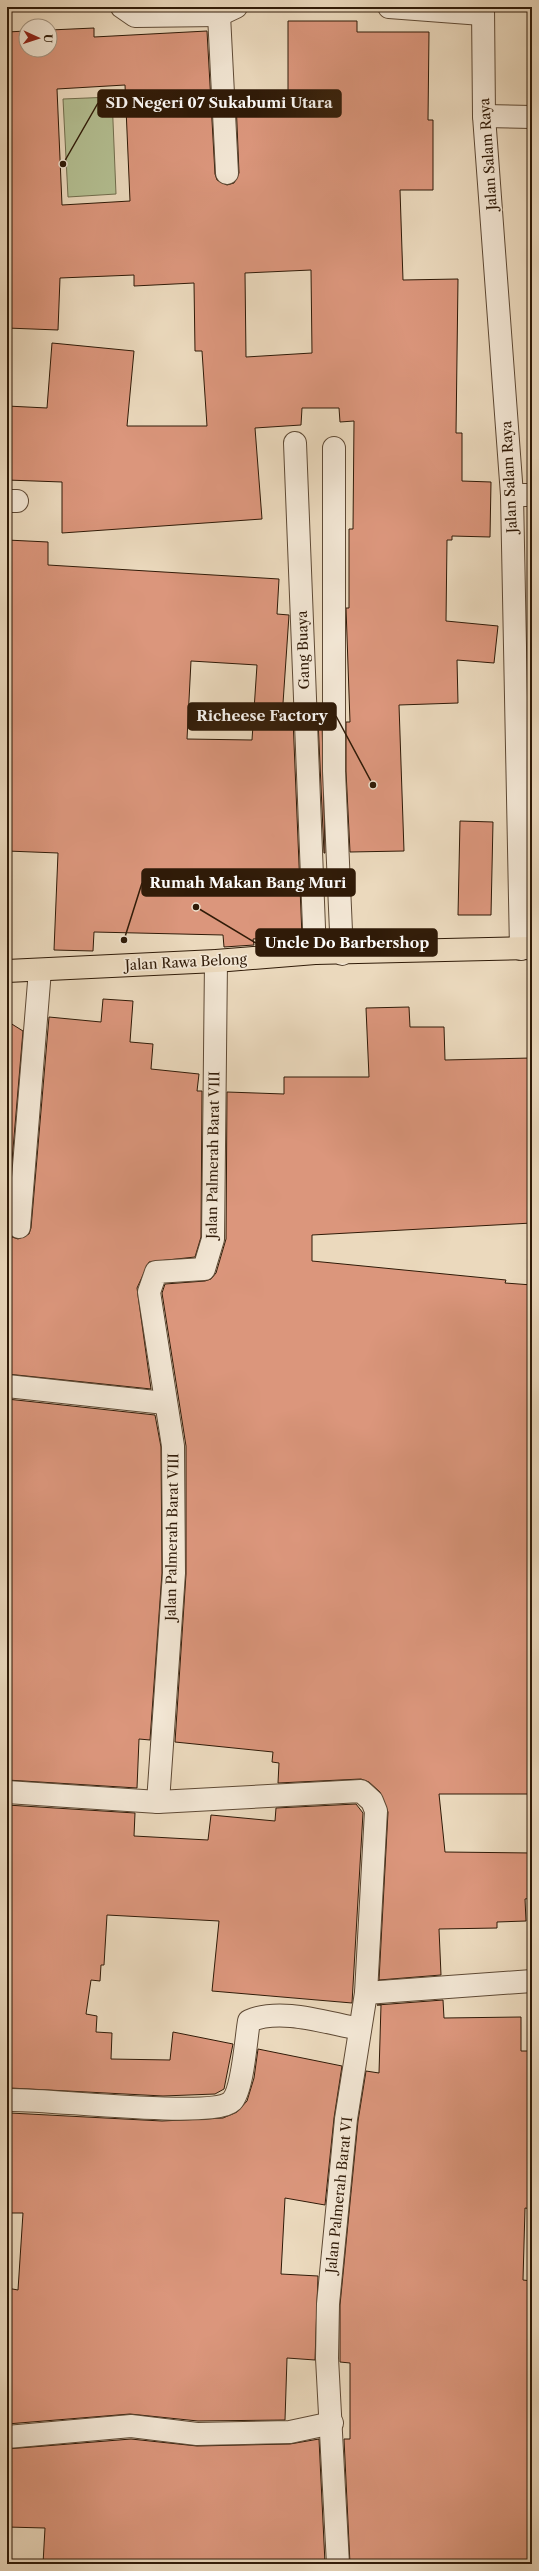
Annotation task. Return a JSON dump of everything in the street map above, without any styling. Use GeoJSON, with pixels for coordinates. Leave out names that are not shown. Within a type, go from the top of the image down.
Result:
{"type":"FeatureCollection","features":[{"type":"Feature","properties":{"kind":"main road","name":"Jalan Rawa Belong"},"geometry":{"type":"LineString","coordinates":[[7,971],[216,961],[315,954],[526,948]]}},
{"type":"Feature","properties":{"kind":"street"},"geometry":{"type":"LineString","coordinates":[[122,7],[134,16],[228,11],[227,173]]}},
{"type":"Feature","properties":{"kind":"street"},"geometry":{"type":"LineString","coordinates":[[389,7],[482,11]]}},
{"type":"Feature","properties":{"kind":"street","name":"Jalan Salam Raya"},"geometry":{"type":"LineString","coordinates":[[482,11],[484,116],[522,495],[526,948]]}},
{"type":"Feature","properties":{"kind":"street"},"geometry":{"type":"LineString","coordinates":[[484,116],[532,117]]}},
{"type":"Feature","properties":{"kind":"street","name":"Gang Buaya"},"geometry":{"type":"LineString","coordinates":[[295,443],[315,954]]}},
{"type":"Feature","properties":{"kind":"street"},"geometry":{"type":"LineString","coordinates":[[334,448],[334,771],[342,954]]}},
{"type":"Feature","properties":{"kind":"street","name":"Jalan Palmerah Barat VIII"},"geometry":{"type":"LineString","coordinates":[[158,1802],[174,1573],[173,1446],[165,1403],[149,1292],[156,1272],[204,1269],[213,1239],[216,961]]}},
{"type":"Feature","properties":{"kind":"street"},"geometry":{"type":"LineString","coordinates":[[19,1227],[40,970]]}},
{"type":"Feature","properties":{"kind":"street"},"geometry":{"type":"LineString","coordinates":[[7,1386],[165,1403]]}},
{"type":"Feature","properties":{"kind":"street","name":"Jalan Palmerah Barat VI"},"geometry":{"type":"LineString","coordinates":[[7,1792],[158,1802],[361,1792],[372,1801],[376,1811],[366,1994],[346,2119],[328,2304],[327,2358],[332,2423],[338,2564]]}},
{"type":"Feature","properties":{"kind":"street"},"geometry":{"type":"LineString","coordinates":[[366,1994],[532,1981]]}},
{"type":"Feature","properties":{"kind":"street"},"geometry":{"type":"LineString","coordinates":[[7,2100],[160,2108],[224,2106],[233,2100],[239,2086],[249,2021],[262,2016],[291,2017],[360,2029]]}},
{"type":"Feature","properties":{"kind":"street"},"geometry":{"type":"LineString","coordinates":[[7,2437],[131,2426],[198,2434],[290,2432],[332,2423]]}},
{"type":"Feature","properties":{"kind":"green space"},"geometry":{"type":"Polygon","coordinates":[[[112,97],[116,194],[68,197],[63,99],[112,97]]]}},
{"type":"Feature","properties":{"kind":"building"},"geometry":{"type":"Polygon","coordinates":[[[288,21],[357,21],[357,32],[429,32],[428,120],[433,120],[433,190],[400,190],[403,280],[458,279],[456,433],[462,433],[462,481],[491,482],[490,537],[452,536],[452,540],[447,540],[446,621],[498,626],[494,663],[457,660],[458,703],[399,705],[404,851],[350,852],[346,771],[346,722],[350,722],[346,608],[349,608],[349,529],[353,529],[354,421],[340,422],[339,408],[302,408],[301,425],[255,428],[262,519],[62,533],[62,482],[7,480],[7,406],[47,408],[52,343],[134,351],[127,426],[207,426],[202,351],[195,351],[194,283],[134,286],[134,275],[60,278],[58,330],[7,328],[7,32],[18,31],[18,58],[58,58],[58,30],[94,28],[94,37],[207,31],[215,174],[217,180],[227,185],[234,183],[239,173],[236,101],[288,99],[288,21]],[[125,85],[57,89],[62,205],[130,201],[125,85]],[[311,270],[245,273],[246,357],[312,353],[311,270]]]}},
{"type":"Feature","properties":{"kind":"building"},"geometry":{"type":"Polygon","coordinates":[[[7,540],[48,542],[48,565],[279,579],[277,614],[289,615],[282,718],[293,719],[302,936],[253,939],[254,945],[224,947],[223,935],[94,932],[93,951],[54,950],[58,853],[7,851],[7,540]],[[191,661],[187,739],[252,740],[257,665],[191,661]]]}},
{"type":"Feature","properties":{"kind":"building"},"geometry":{"type":"Polygon","coordinates":[[[318,720],[322,720],[325,853],[324,853],[318,720]]]}},
{"type":"Feature","properties":{"kind":"building"},"geometry":{"type":"Polygon","coordinates":[[[460,821],[493,822],[491,915],[458,915],[460,821]]]}},
{"type":"Feature","properties":{"kind":"building"},"geometry":{"type":"Polygon","coordinates":[[[103,999],[133,1001],[130,1042],[153,1044],[151,1069],[199,1074],[197,1091],[202,1091],[201,1237],[195,1257],[149,1262],[137,1288],[151,1389],[7,1374],[10,1285],[7,1285],[7,1229],[12,1237],[18,1239],[29,1234],[31,1228],[49,1017],[101,1022],[103,999]]]}},
{"type":"Feature","properties":{"kind":"building"},"geometry":{"type":"Polygon","coordinates":[[[409,1007],[410,1027],[444,1027],[445,1060],[531,1058],[532,1223],[312,1235],[312,1261],[506,1280],[505,1283],[532,1285],[529,1320],[532,1320],[532,1794],[439,1794],[445,1852],[532,1853],[532,1898],[525,1899],[526,1921],[497,1922],[497,1928],[439,1929],[441,1975],[379,1980],[388,1812],[380,1792],[369,1782],[361,1779],[278,1783],[279,1763],[272,1762],[273,1752],[175,1742],[186,1574],[186,1446],[162,1293],[165,1284],[205,1281],[211,1279],[216,1273],[226,1239],[227,1092],[284,1094],[284,1077],[369,1077],[366,1008],[409,1007]]]}},
{"type":"Feature","properties":{"kind":"building"},"geometry":{"type":"Polygon","coordinates":[[[7,1021],[23,1031],[7,1220],[7,1021]]]}},
{"type":"Feature","properties":{"kind":"building"},"geometry":{"type":"Polygon","coordinates":[[[7,1399],[155,1415],[161,1447],[162,1573],[150,1740],[139,1739],[137,1788],[7,1780],[7,1399]]]}},
{"type":"Feature","properties":{"kind":"building"},"geometry":{"type":"Polygon","coordinates":[[[356,1804],[363,1813],[352,2003],[212,1991],[219,1921],[107,1915],[104,1965],[101,1965],[100,1981],[91,1980],[86,2014],[97,2016],[96,2032],[112,2033],[111,2059],[170,2060],[173,2032],[233,2044],[224,2089],[215,2094],[163,2096],[10,2088],[9,2011],[7,2011],[7,1805],[135,1813],[134,1836],[208,1840],[211,1815],[275,1821],[276,1808],[356,1804]]]}},
{"type":"Feature","properties":{"kind":"building"},"geometry":{"type":"Polygon","coordinates":[[[443,2000],[444,2018],[521,2017],[521,2051],[532,2051],[532,2209],[525,2208],[523,2280],[532,2281],[532,2563],[350,2564],[344,2439],[350,2439],[350,2363],[340,2362],[340,2305],[358,2121],[366,2071],[379,2073],[381,2005],[377,2005],[443,2000]]]}},
{"type":"Feature","properties":{"kind":"building"},"geometry":{"type":"Polygon","coordinates":[[[258,2049],[342,2066],[334,2118],[325,2205],[285,2198],[281,2274],[318,2276],[315,2360],[287,2358],[285,2420],[198,2421],[130,2414],[7,2424],[7,2288],[18,2290],[23,2213],[7,2213],[7,2130],[10,2130],[10,2113],[162,2121],[223,2118],[237,2112],[247,2101],[254,2078],[258,2049]]]}},
{"type":"Feature","properties":{"kind":"building"},"geometry":{"type":"Polygon","coordinates":[[[131,2439],[197,2446],[290,2444],[319,2439],[325,2563],[43,2564],[45,2528],[7,2527],[7,2449],[131,2439]]]}},
{"type":"Feature","properties":{"kind":"place","name":"SD Negeri 07 Sukabumi Utara"},"geometry":{"type":"Point","coordinates":[63,164]}},
{"type":"Feature","properties":{"kind":"place","name":"Richeese Factory"},"geometry":{"type":"Point","coordinates":[373,785]}},
{"type":"Feature","properties":{"kind":"place","name":"Uncle Do Barbershop"},"geometry":{"type":"Point","coordinates":[196,907]}},
{"type":"Feature","properties":{"kind":"place","name":"Rumah Makan Bang Muri"},"geometry":{"type":"Point","coordinates":[124,940]}}]}
